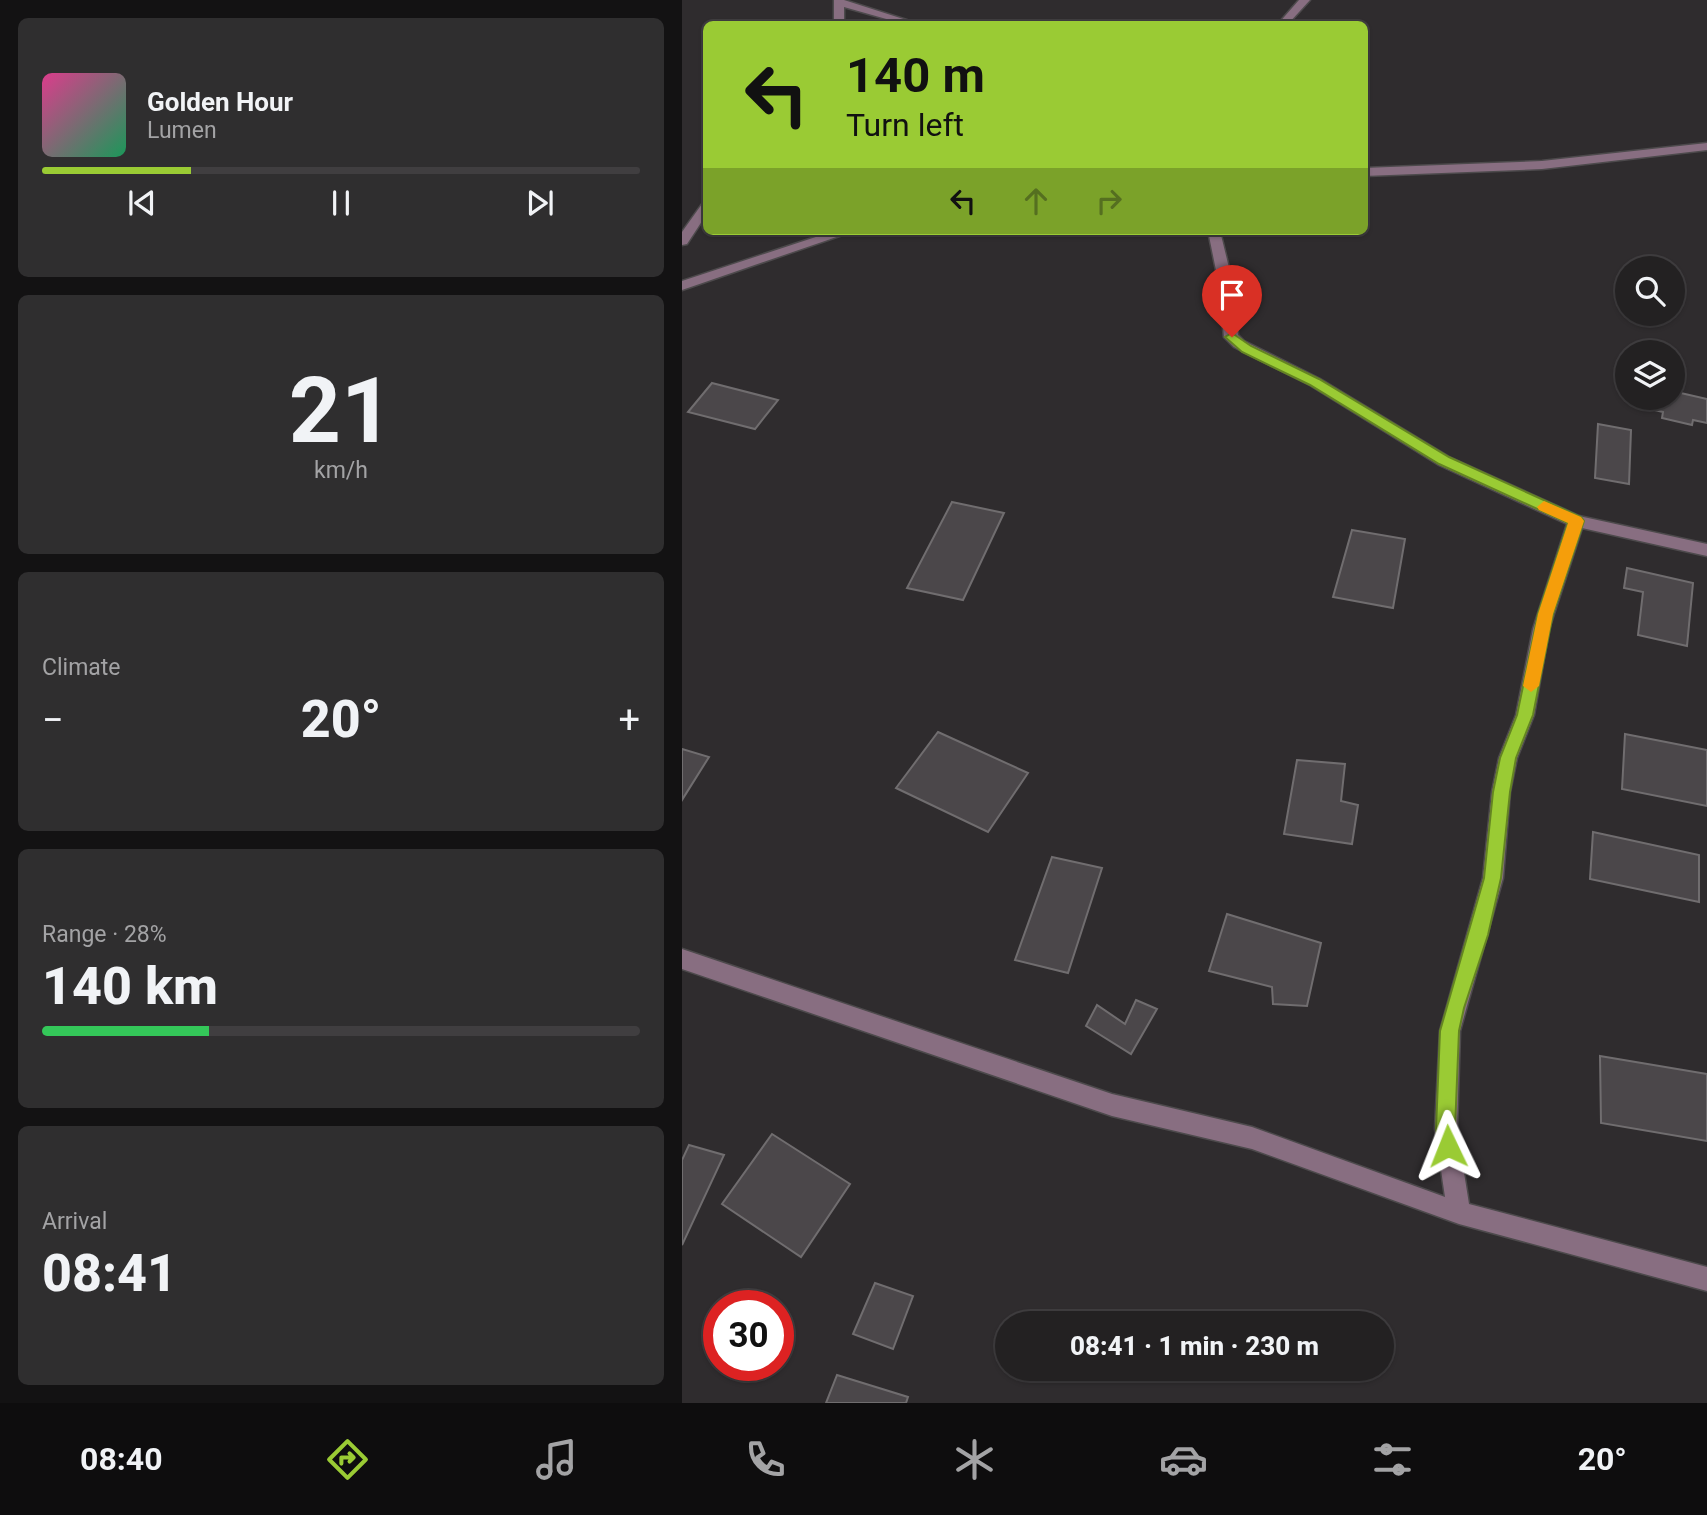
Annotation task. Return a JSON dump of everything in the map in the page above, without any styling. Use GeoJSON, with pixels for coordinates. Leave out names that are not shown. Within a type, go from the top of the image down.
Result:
{"type":"FeatureCollection","features":[{"type":"Feature","properties":{"kind":"street"},"geometry":{"type":"LineString","coordinates":[[1286,21],[1305,0]]}},
{"type":"Feature","properties":{"kind":"street"},"geometry":{"type":"LineString","coordinates":[[839,21],[839,1],[904,21]]}},
{"type":"Feature","properties":{"kind":"street"},"geometry":{"type":"LineString","coordinates":[[1368,172],[1542,165],[1706,146]]}},
{"type":"Feature","properties":{"kind":"street"},"geometry":{"type":"LineString","coordinates":[[682,241],[703,211]]}},
{"type":"Feature","properties":{"kind":"street"},"geometry":{"type":"LineString","coordinates":[[682,286],[834,235]]}},
{"type":"Feature","properties":{"kind":"street"},"geometry":{"type":"LineString","coordinates":[[1215,235],[1225,280],[1232,337],[1238,344],[1315,382],[1444,461],[1576,521],[1706,550]]}},
{"type":"Feature","properties":{"kind":"street"},"geometry":{"type":"LineString","coordinates":[[1459,1213],[1446,1129],[1450,1031],[1490,889],[1501,792],[1508,758],[1525,715],[1543,622],[1576,521]]}},
{"type":"Feature","properties":{"kind":"street"},"geometry":{"type":"LineString","coordinates":[[682,959],[1112,1105],[1252,1138],[1459,1213],[1706,1279]]}},
{"type":"Feature","properties":{"kind":"building"},"geometry":{"type":"Polygon","coordinates":[[[712,383],[778,400],[755,429],[688,412],[712,383]]]}},
{"type":"Feature","properties":{"kind":"building"},"geometry":{"type":"Polygon","coordinates":[[[1685,394],[1707,399],[1707,423],[1693,420],[1692,425],[1662,418],[1663,412],[1654,410],[1685,410],[1685,394]]]}},
{"type":"Feature","properties":{"kind":"building"},"geometry":{"type":"Polygon","coordinates":[[[1598,424],[1631,430],[1629,484],[1595,478],[1598,424]]]}},
{"type":"Feature","properties":{"kind":"building"},"geometry":{"type":"Polygon","coordinates":[[[952,502],[1004,513],[963,600],[907,588],[952,502]]]}},
{"type":"Feature","properties":{"kind":"building"},"geometry":{"type":"Polygon","coordinates":[[[1352,530],[1405,539],[1393,608],[1333,597],[1352,530]]]}},
{"type":"Feature","properties":{"kind":"building"},"geometry":{"type":"Polygon","coordinates":[[[1627,568],[1693,583],[1687,646],[1638,635],[1643,592],[1624,588],[1627,568]]]}},
{"type":"Feature","properties":{"kind":"building"},"geometry":{"type":"Polygon","coordinates":[[[938,732],[1028,773],[988,832],[896,788],[938,732]]]}},
{"type":"Feature","properties":{"kind":"building"},"geometry":{"type":"Polygon","coordinates":[[[1625,734],[1707,750],[1707,806],[1622,789],[1625,734]]]}},
{"type":"Feature","properties":{"kind":"building"},"geometry":{"type":"Polygon","coordinates":[[[682,749],[709,757],[682,800],[682,749]]]}},
{"type":"Feature","properties":{"kind":"building"},"geometry":{"type":"Polygon","coordinates":[[[1297,760],[1345,764],[1341,801],[1358,805],[1352,844],[1284,834],[1297,760]]]}},
{"type":"Feature","properties":{"kind":"building"},"geometry":{"type":"Polygon","coordinates":[[[1593,832],[1699,855],[1699,902],[1590,879],[1593,832]]]}},
{"type":"Feature","properties":{"kind":"building"},"geometry":{"type":"Polygon","coordinates":[[[1052,857],[1102,868],[1068,973],[1015,960],[1052,857]]]}},
{"type":"Feature","properties":{"kind":"building"},"geometry":{"type":"Polygon","coordinates":[[[1227,914],[1321,943],[1307,1006],[1273,1004],[1272,987],[1209,971],[1227,914]]]}},
{"type":"Feature","properties":{"kind":"building"},"geometry":{"type":"Polygon","coordinates":[[[1136,1000],[1157,1009],[1131,1054],[1086,1026],[1097,1005],[1125,1024],[1136,1000]]]}},
{"type":"Feature","properties":{"kind":"building"},"geometry":{"type":"Polygon","coordinates":[[[1600,1056],[1707,1074],[1707,1141],[1601,1123],[1600,1056]]]}},
{"type":"Feature","properties":{"kind":"building"},"geometry":{"type":"Polygon","coordinates":[[[772,1134],[850,1184],[801,1257],[722,1204],[772,1134]]]}},
{"type":"Feature","properties":{"kind":"building"},"geometry":{"type":"Polygon","coordinates":[[[689,1145],[724,1155],[682,1245],[682,1160],[689,1145]]]}},
{"type":"Feature","properties":{"kind":"building"},"geometry":{"type":"Polygon","coordinates":[[[875,1283],[913,1296],[893,1349],[853,1334],[875,1283]]]}},
{"type":"Feature","properties":{"kind":"building"},"geometry":{"type":"Polygon","coordinates":[[[837,1375],[908,1397],[906,1403],[826,1403],[837,1375]]]}},
{"type":"Feature","properties":{"kind":"slow traffic"},"geometry":{"type":"LineString","coordinates":[[1531,686],[1545,614],[1576,521],[1544,507]]}},
{"type":"Feature","properties":{"kind":"route"},"geometry":{"type":"LineString","coordinates":[[1232,337],[1247,349],[1315,382],[1444,461],[1576,521],[1545,614],[1525,715],[1508,758],[1501,792],[1493,878],[1479,935],[1454,1008],[1450,1031],[1446,1129],[1448,1146]]}}]}
